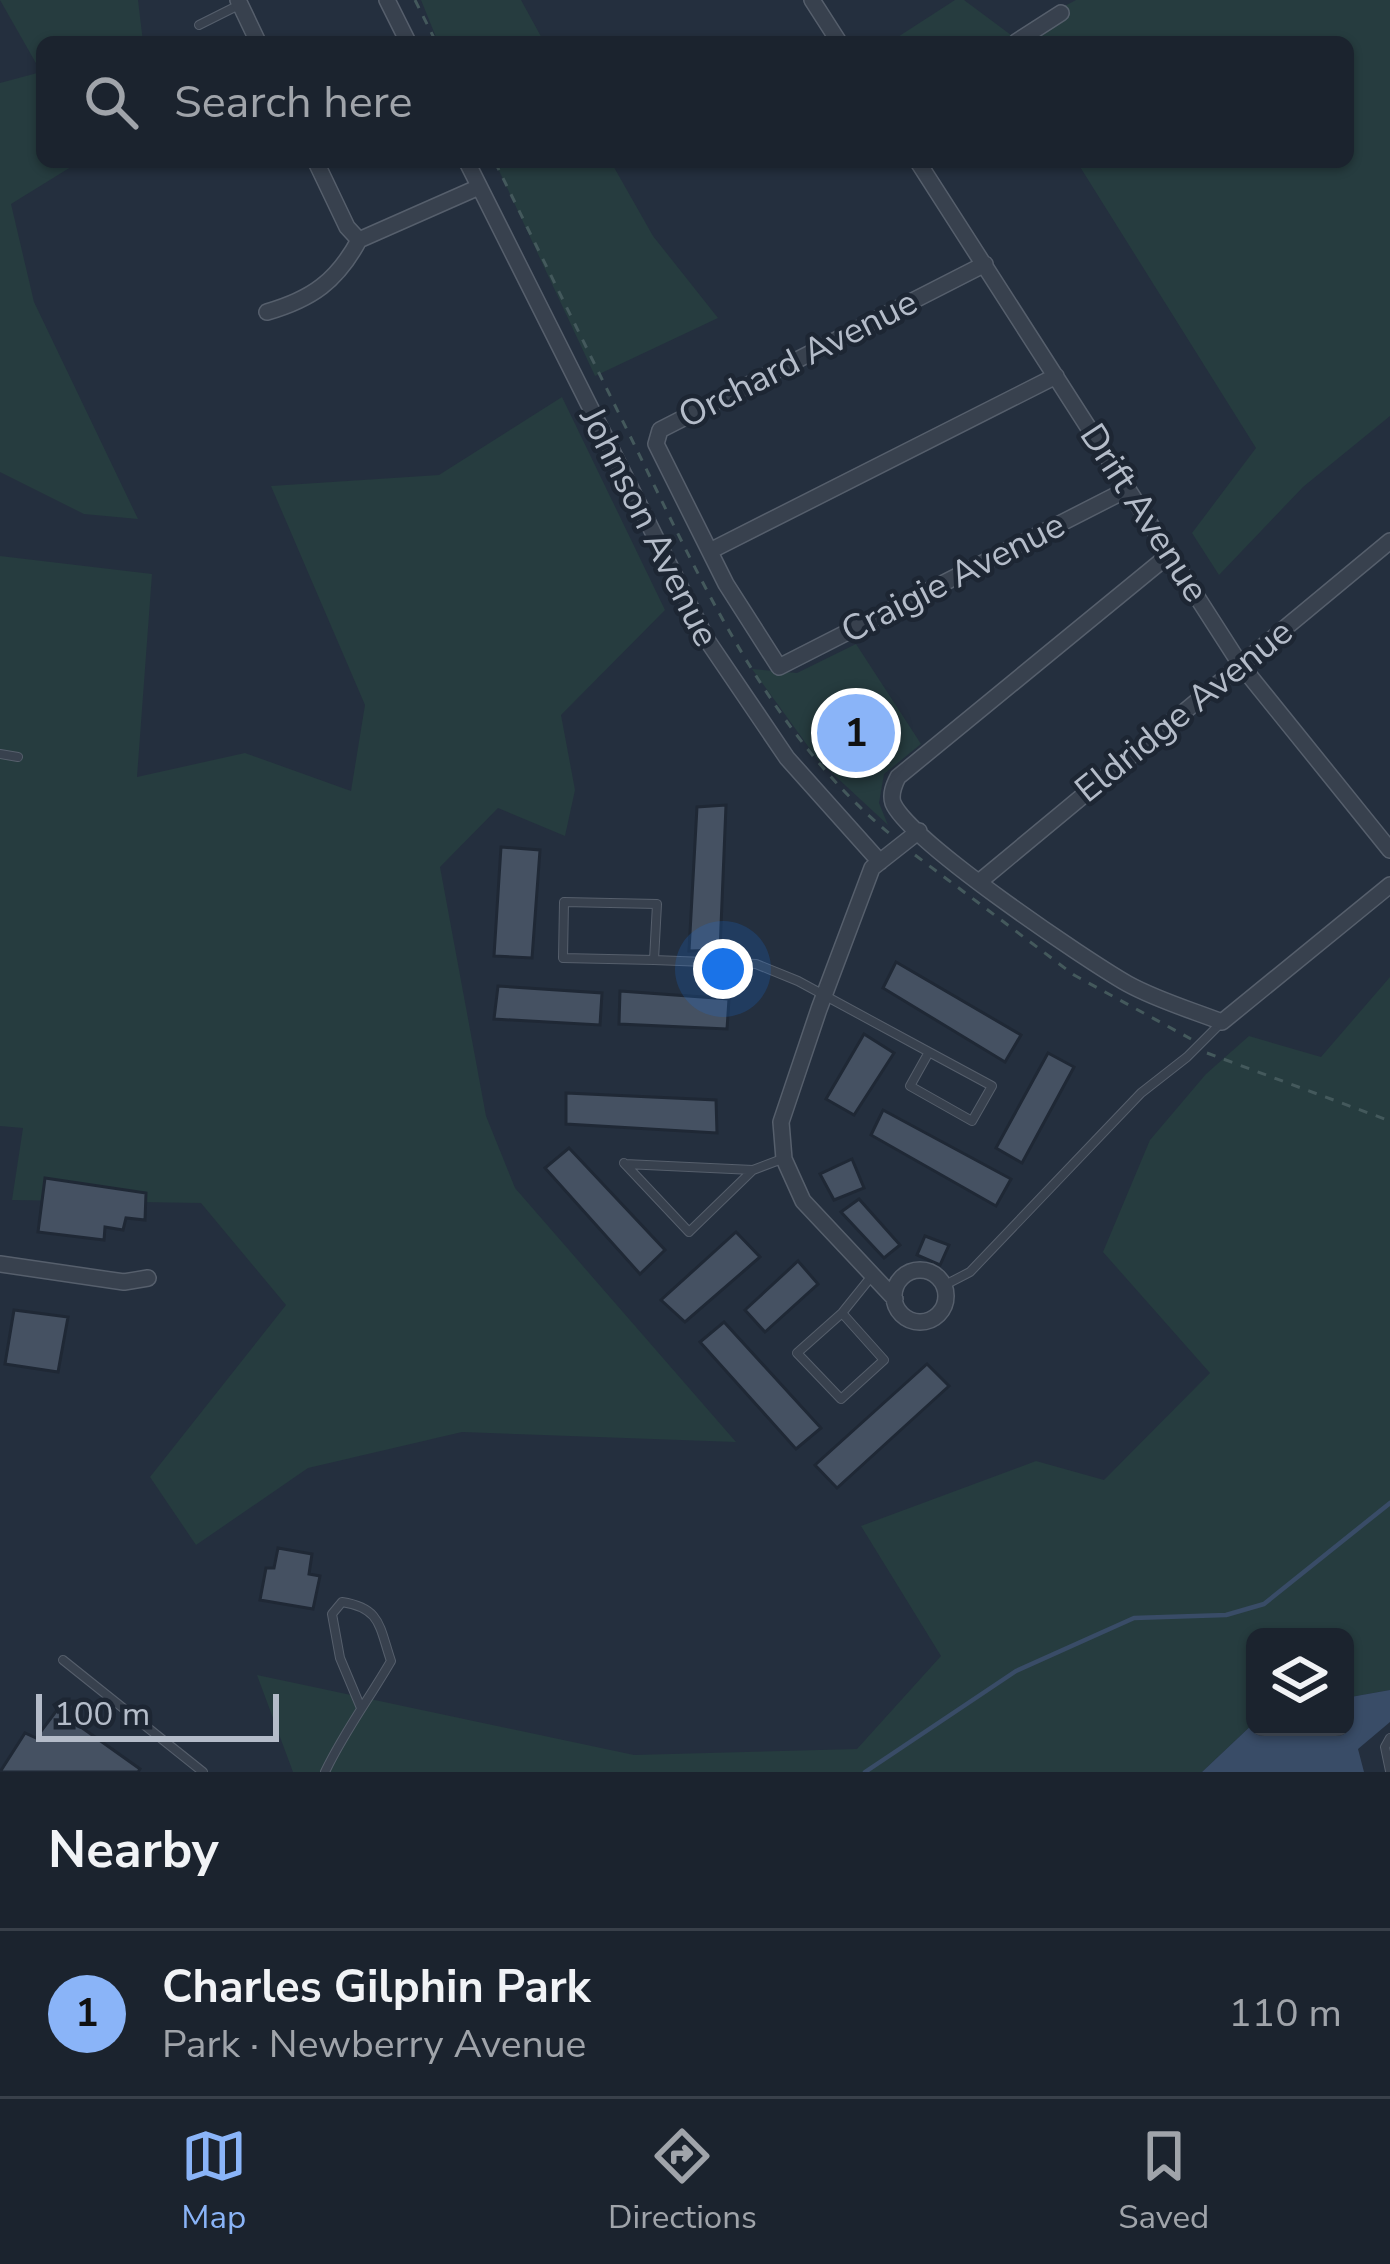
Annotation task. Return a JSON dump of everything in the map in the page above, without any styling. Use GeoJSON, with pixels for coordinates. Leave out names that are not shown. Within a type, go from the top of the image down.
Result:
{"type":"FeatureCollection","features":[{"type":"Feature","properties":{"kind":"street"},"geometry":{"type":"LineString","coordinates":[[387,0],[405,36]]}},
{"type":"Feature","properties":{"kind":"street"},"geometry":{"type":"LineString","coordinates":[[812,0],[835,36]]}},
{"type":"Feature","properties":{"kind":"street"},"geometry":{"type":"LineString","coordinates":[[239,2],[255,36]]}},
{"type":"Feature","properties":{"kind":"street"},"geometry":{"type":"LineString","coordinates":[[1025,36],[1061,13]]}},
{"type":"Feature","properties":{"kind":"street"},"geometry":{"type":"LineString","coordinates":[[319,168],[358,240]]}},
{"type":"Feature","properties":{"kind":"street","name":"Johnson Avenue"},"geometry":{"type":"LineString","coordinates":[[469,168],[668,569],[727,674],[820,800],[880,862]]}},
{"type":"Feature","properties":{"kind":"street","name":"Drift Avenue"},"geometry":{"type":"LineString","coordinates":[[922,168],[1240,664],[1390,850]]}},
{"type":"Feature","properties":{"kind":"street"},"geometry":{"type":"LineString","coordinates":[[267,312],[325,286],[344,268],[358,240],[479,187]]}},
{"type":"Feature","properties":{"kind":"street","name":"Orchard Avenue"},"geometry":{"type":"LineString","coordinates":[[779,667],[752,630],[656,444],[660,430],[985,264]]}},
{"type":"Feature","properties":{"kind":"street"},"geometry":{"type":"LineString","coordinates":[[710,551],[1056,376]]}},
{"type":"Feature","properties":{"kind":"street","name":"Craigie Avenue"},"geometry":{"type":"LineString","coordinates":[[779,667],[1128,489]]}},
{"type":"Feature","properties":{"kind":"street","name":"Eldridge Avenue"},"geometry":{"type":"LineString","coordinates":[[979,882],[1390,541]]}},
{"type":"Feature","properties":{"kind":"street"},"geometry":{"type":"LineString","coordinates":[[1170,554],[898,777],[892,789],[893,803],[979,882],[1092,963],[1133,987],[1222,1022],[1390,885]]}},
{"type":"Feature","properties":{"kind":"street"},"geometry":{"type":"LineString","coordinates":[[895,1299],[803,1202],[784,1159],[781,1122],[872,868],[919,831]]}},
{"type":"Feature","properties":{"kind":"street"},"geometry":{"type":"LineString","coordinates":[[0,1264],[124,1282],[148,1278]]}},
{"type":"Feature","properties":{"kind":"street"},"geometry":{"type":"LineString","coordinates":[[914,1271],[934,1274],[944,1286],[942,1309],[927,1321],[907,1318],[896,1308],[897,1283],[914,1271]]}},
{"type":"Feature","properties":{"kind":"lane"},"geometry":{"type":"LineString","coordinates":[[199,25],[239,2]]}},
{"type":"Feature","properties":{"kind":"lane"},"geometry":{"type":"LineString","coordinates":[[0,754],[18,757]]}},
{"type":"Feature","properties":{"kind":"lane"},"geometry":{"type":"LineString","coordinates":[[654,960],[657,904],[564,902],[563,958],[756,964],[824,994],[992,1086],[972,1121],[910,1086],[928,1052]]}},
{"type":"Feature","properties":{"kind":"lane"},"geometry":{"type":"LineString","coordinates":[[944,1286],[970,1272],[1141,1093],[1222,1022]]}},
{"type":"Feature","properties":{"kind":"lane"},"geometry":{"type":"LineString","coordinates":[[753,1170],[689,1232],[624,1163],[753,1170],[784,1159]]}},
{"type":"Feature","properties":{"kind":"lane"},"geometry":{"type":"LineString","coordinates":[[842,1312],[884,1360],[842,1399],[797,1353],[842,1312],[871,1277]]}},
{"type":"Feature","properties":{"kind":"lane"},"geometry":{"type":"LineString","coordinates":[[325,1772],[346,1728],[361,1708],[391,1661],[374,1614],[366,1606],[341,1602],[332,1614],[340,1658],[361,1708]]}},
{"type":"Feature","properties":{"kind":"lane"},"geometry":{"type":"LineString","coordinates":[[63,1660],[203,1772]]}},
{"type":"Feature","properties":{"kind":"lane"},"geometry":{"type":"LineString","coordinates":[[1390,1738],[1385,1748],[1390,1771]]}},
{"type":"Feature","properties":{"kind":"path"},"geometry":{"type":"LineString","coordinates":[[415,0],[433,36]]}},
{"type":"Feature","properties":{"kind":"path"},"geometry":{"type":"LineString","coordinates":[[1212,1058],[1390,1121]]}},
{"type":"Feature","properties":{"kind":"green space"},"geometry":{"type":"Polygon","coordinates":[[[0,0],[138,0],[142,36],[36,36],[36,63],[0,0]]]}},
{"type":"Feature","properties":{"kind":"green space"},"geometry":{"type":"Polygon","coordinates":[[[421,0],[521,0],[541,36],[436,36],[421,0]]]}},
{"type":"Feature","properties":{"kind":"green space"},"geometry":{"type":"Polygon","coordinates":[[[955,0],[964,0],[1011,35],[1076,0],[1390,0],[1390,416],[1303,487],[1219,575],[1192,533],[1256,448],[1081,168],[1354,168],[1354,36],[899,36],[955,0]]]}},
{"type":"Feature","properties":{"kind":"green space"},"geometry":{"type":"Polygon","coordinates":[[[36,73],[36,168],[69,168],[11,204],[34,302],[138,519],[84,514],[0,472],[0,83],[36,73]]]}},
{"type":"Feature","properties":{"kind":"green space"},"geometry":{"type":"Polygon","coordinates":[[[498,168],[614,168],[653,236],[718,318],[595,376],[498,168]]]}},
{"type":"Feature","properties":{"kind":"green space"},"geometry":{"type":"Polygon","coordinates":[[[562,397],[665,610],[561,715],[575,790],[565,836],[498,808],[440,867],[486,1116],[515,1188],[736,1442],[462,1432],[308,1468],[196,1545],[150,1477],[286,1305],[201,1203],[12,1200],[23,1128],[0,1126],[0,556],[152,574],[137,777],[245,753],[351,791],[365,705],[271,486],[439,475],[562,397]]]}},
{"type":"Feature","properties":{"kind":"green space"},"geometry":{"type":"Polygon","coordinates":[[[856,644],[921,744],[884,774],[879,803],[888,825],[818,760],[752,669],[797,673],[856,644]]]}},
{"type":"Feature","properties":{"kind":"green space"},"geometry":{"type":"Polygon","coordinates":[[[1390,977],[1390,1690],[1354,1696],[1354,1628],[1246,1628],[1246,1730],[1202,1772],[293,1772],[257,1675],[634,1755],[857,1749],[941,1656],[861,1526],[1036,1461],[1104,1480],[1210,1373],[1103,1252],[1150,1140],[1206,1074],[1249,1036],[1321,1057],[1390,977]]]}},
{"type":"Feature","properties":{"kind":"water"},"geometry":{"type":"Polygon","coordinates":[[[1390,1690],[1390,1722],[1358,1749],[1364,1772],[1202,1772],[1246,1730],[1246,1736],[1354,1736],[1354,1696],[1390,1690]]]}},
{"type":"Feature","properties":{"kind":"building"},"geometry":{"type":"Polygon","coordinates":[[[726,805],[720,950],[689,951],[697,807],[726,805]]]}},
{"type":"Feature","properties":{"kind":"building"},"geometry":{"type":"Polygon","coordinates":[[[501,847],[540,850],[532,958],[494,956],[501,847]]]}},
{"type":"Feature","properties":{"kind":"building"},"geometry":{"type":"Polygon","coordinates":[[[896,962],[1021,1035],[1005,1062],[883,988],[896,962]]]}},
{"type":"Feature","properties":{"kind":"building"},"geometry":{"type":"Polygon","coordinates":[[[498,986],[602,993],[600,1025],[494,1019],[498,986]]]}},
{"type":"Feature","properties":{"kind":"building"},"geometry":{"type":"Polygon","coordinates":[[[620,991],[729,999],[727,1029],[619,1024],[620,991]]]}},
{"type":"Feature","properties":{"kind":"building"},"geometry":{"type":"Polygon","coordinates":[[[864,1034],[894,1053],[854,1115],[826,1099],[864,1034]]]}},
{"type":"Feature","properties":{"kind":"building"},"geometry":{"type":"Polygon","coordinates":[[[1048,1053],[1074,1067],[1022,1163],[996,1148],[1048,1053]]]}},
{"type":"Feature","properties":{"kind":"building"},"geometry":{"type":"Polygon","coordinates":[[[566,1093],[716,1100],[717,1133],[566,1124],[566,1093]]]}},
{"type":"Feature","properties":{"kind":"building"},"geometry":{"type":"Polygon","coordinates":[[[883,1110],[1011,1179],[996,1206],[871,1135],[883,1110]]]}},
{"type":"Feature","properties":{"kind":"building"},"geometry":{"type":"Polygon","coordinates":[[[569,1148],[665,1250],[640,1274],[545,1168],[569,1148]]]}},
{"type":"Feature","properties":{"kind":"building"},"geometry":{"type":"Polygon","coordinates":[[[852,1159],[864,1188],[834,1200],[820,1174],[852,1159]]]}},
{"type":"Feature","properties":{"kind":"building"},"geometry":{"type":"Polygon","coordinates":[[[45,1178],[146,1193],[145,1220],[126,1218],[123,1230],[105,1227],[104,1240],[38,1232],[45,1178]]]}},
{"type":"Feature","properties":{"kind":"building"},"geometry":{"type":"Polygon","coordinates":[[[859,1199],[900,1245],[884,1258],[841,1212],[859,1199]]]}},
{"type":"Feature","properties":{"kind":"building"},"geometry":{"type":"Polygon","coordinates":[[[736,1232],[760,1257],[685,1322],[661,1300],[736,1232]]]}},
{"type":"Feature","properties":{"kind":"building"},"geometry":{"type":"Polygon","coordinates":[[[925,1236],[949,1245],[940,1265],[917,1255],[925,1236]]]}},
{"type":"Feature","properties":{"kind":"building"},"geometry":{"type":"Polygon","coordinates":[[[798,1261],[818,1284],[765,1332],[745,1310],[798,1261]]]}},
{"type":"Feature","properties":{"kind":"building"},"geometry":{"type":"Polygon","coordinates":[[[14,1310],[68,1317],[58,1372],[5,1364],[14,1310]]]}},
{"type":"Feature","properties":{"kind":"building"},"geometry":{"type":"Polygon","coordinates":[[[724,1322],[821,1428],[796,1449],[700,1342],[724,1322]]]}},
{"type":"Feature","properties":{"kind":"building"},"geometry":{"type":"Polygon","coordinates":[[[927,1364],[949,1386],[837,1488],[815,1465],[927,1364]]]}},
{"type":"Feature","properties":{"kind":"building"},"geometry":{"type":"Polygon","coordinates":[[[278,1548],[312,1554],[309,1574],[320,1576],[313,1609],[260,1600],[266,1568],[274,1568],[278,1548]]]}},
{"type":"Feature","properties":{"kind":"building"},"geometry":{"type":"Polygon","coordinates":[[[57,1710],[138,1772],[0,1772],[25,1733],[36,1738],[57,1710]]]}},
{"type":"Feature","properties":{"kind":"waterway"},"geometry":{"type":"LineString","coordinates":[[865,1772],[1016,1671],[1134,1618],[1226,1615],[1264,1604],[1390,1503]]}},
{"type":"Feature","properties":{"kind":"place","name":"Charles Gilphin Park"},"geometry":{"type":"Point","coordinates":[856,733]}}]}
